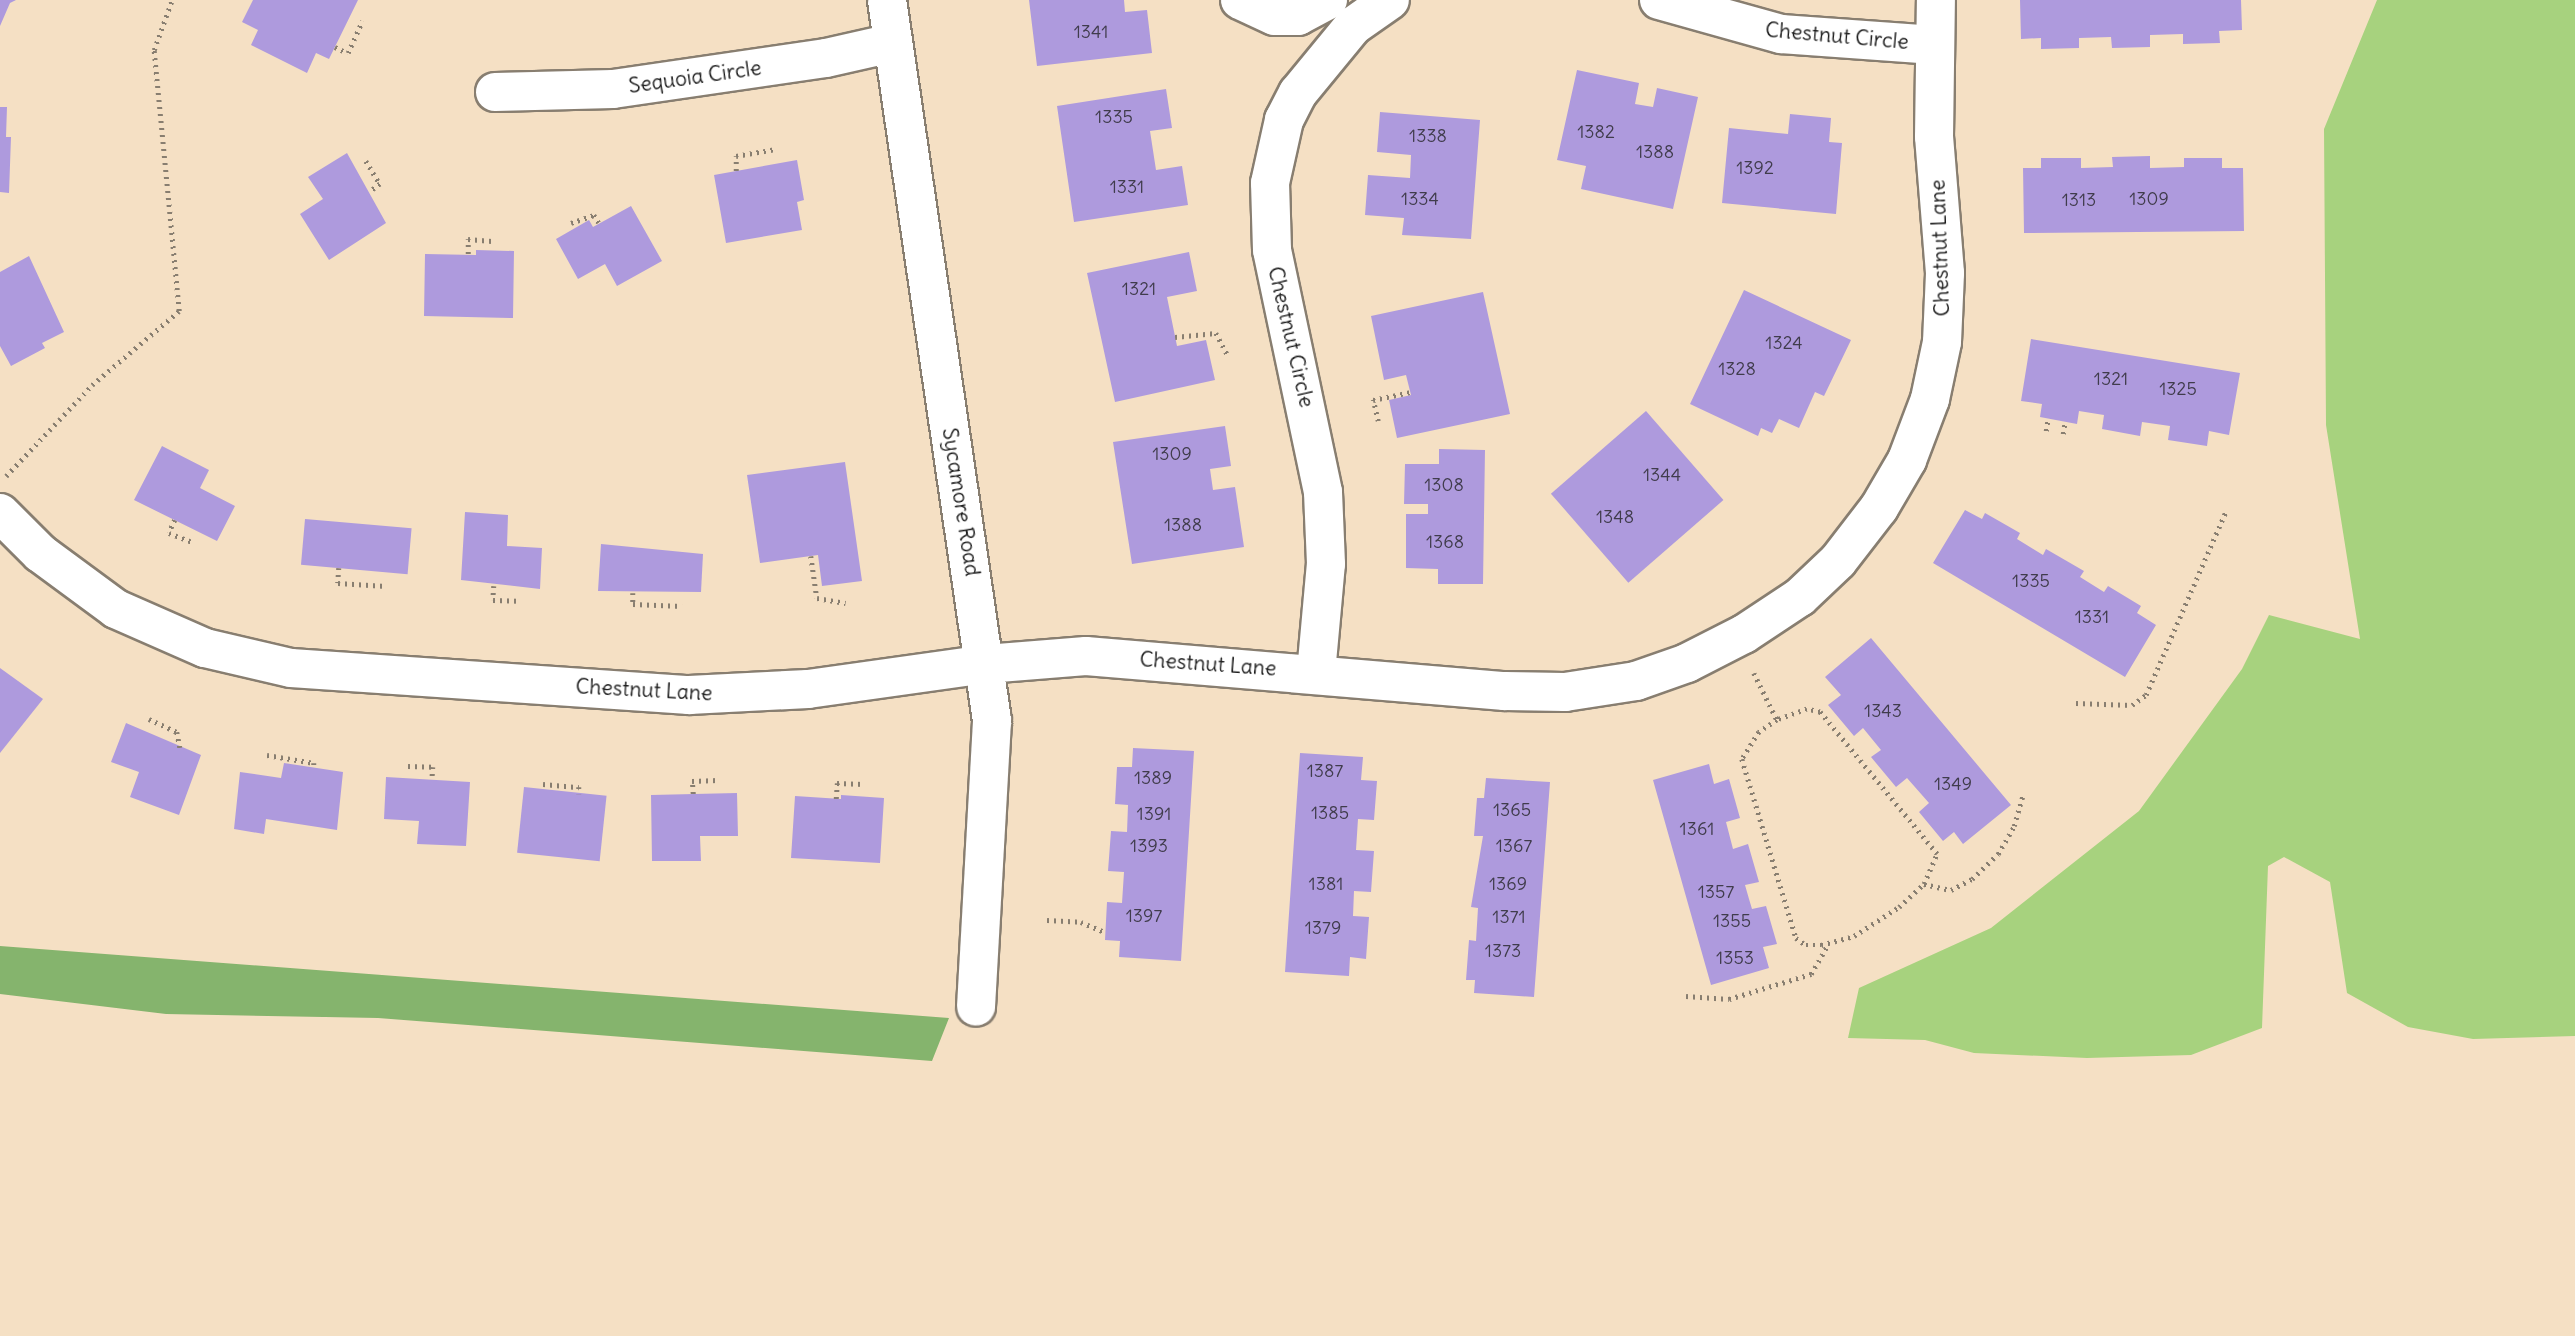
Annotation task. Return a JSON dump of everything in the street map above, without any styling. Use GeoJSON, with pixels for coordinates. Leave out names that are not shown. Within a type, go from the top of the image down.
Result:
{"type":"FeatureCollection","features":[{"type":"Feature","properties":{"kind":"street","name":"Sycamore Road"},"geometry":{"type":"LineString","coordinates":[[887,0],[986,664],[992,721],[976,1007]]}},
{"type":"Feature","properties":{"kind":"street","name":"Chestnut Circle"},"geometry":{"type":"LineString","coordinates":[[1240,0],[1275,16],[1298,16],[1390,0]]}},
{"type":"Feature","properties":{"kind":"street","name":"Chestnut Circle"},"geometry":{"type":"LineString","coordinates":[[1659,0],[1781,34],[1935,45]]}},
{"type":"Feature","properties":{"kind":"street","name":"Chestnut Lane"},"geometry":{"type":"LineString","coordinates":[[0,513],[40,553],[116,609],[205,648],[291,668],[689,695],[808,689],[986,664],[1086,656],[1316,673],[1505,691],[1565,692],[1636,681],[1687,663],[1744,634],[1800,597],[1838,561],[1879,508],[1907,460],[1930,399],[1942,342],[1945,273],[1934,137],[1936,0]]}},
{"type":"Feature","properties":{"kind":"street","name":"Chestnut Circle"},"geometry":{"type":"LineString","coordinates":[[1316,673],[1326,564],[1323,492],[1273,261],[1268,207],[1284,120],[1315,67],[1337,9]]}},
{"type":"Feature","properties":{"kind":"street","name":"Sequoia Circle"},"geometry":{"type":"LineString","coordinates":[[495,92],[613,89],[826,58],[892,43]]}},
{"type":"Feature","properties":{"kind":"path"},"geometry":{"type":"LineString","coordinates":[[0,482],[92,385],[179,311],[154,50],[172,0]]}},
{"type":"Feature","properties":{"kind":"path"},"geometry":{"type":"LineString","coordinates":[[335,47],[348,52],[362,21]]}},
{"type":"Feature","properties":{"kind":"path"},"geometry":{"type":"LineString","coordinates":[[736,171],[736,156],[774,149]]}},
{"type":"Feature","properties":{"kind":"path"},"geometry":{"type":"LineString","coordinates":[[366,161],[380,184],[371,191]]}},
{"type":"Feature","properties":{"kind":"path"},"geometry":{"type":"LineString","coordinates":[[571,223],[594,215],[599,223]]}},
{"type":"Feature","properties":{"kind":"path"},"geometry":{"type":"LineString","coordinates":[[468,254],[468,239],[492,241]]}},
{"type":"Feature","properties":{"kind":"path"},"geometry":{"type":"LineString","coordinates":[[1175,337],[1216,333],[1228,356]]}},
{"type":"Feature","properties":{"kind":"path"},"geometry":{"type":"LineString","coordinates":[[1378,421],[1373,400],[1410,392]]}},
{"type":"Feature","properties":{"kind":"path"},"geometry":{"type":"LineString","coordinates":[[2046,431],[2048,419]]}},
{"type":"Feature","properties":{"kind":"path"},"geometry":{"type":"LineString","coordinates":[[2063,434],[2065,422]]}},
{"type":"Feature","properties":{"kind":"path"},"geometry":{"type":"LineString","coordinates":[[2076,703],[2132,705],[2146,695],[2226,511]]}},
{"type":"Feature","properties":{"kind":"path"},"geometry":{"type":"LineString","coordinates":[[175,520],[169,533],[193,542]]}},
{"type":"Feature","properties":{"kind":"path"},"geometry":{"type":"LineString","coordinates":[[811,556],[817,598],[846,603]]}},
{"type":"Feature","properties":{"kind":"path"},"geometry":{"type":"LineString","coordinates":[[339,568],[338,583],[386,586]]}},
{"type":"Feature","properties":{"kind":"path"},"geometry":{"type":"LineString","coordinates":[[494,586],[494,600],[518,601]]}},
{"type":"Feature","properties":{"kind":"path"},"geometry":{"type":"LineString","coordinates":[[634,593],[633,604],[682,606]]}},
{"type":"Feature","properties":{"kind":"path"},"geometry":{"type":"LineString","coordinates":[[1754,673],[1777,720]]}},
{"type":"Feature","properties":{"kind":"path"},"geometry":{"type":"LineString","coordinates":[[1807,709],[1820,712],[1937,854],[1924,884],[1899,907],[1854,936],[1806,945],[1796,938],[1742,759],[1759,732],[1777,720],[1807,709]]}},
{"type":"Feature","properties":{"kind":"path"},"geometry":{"type":"LineString","coordinates":[[149,719],[177,732],[180,748]]}},
{"type":"Feature","properties":{"kind":"path"},"geometry":{"type":"LineString","coordinates":[[267,755],[314,763],[314,767]]}},
{"type":"Feature","properties":{"kind":"path"},"geometry":{"type":"LineString","coordinates":[[408,766],[433,767],[432,780]]}},
{"type":"Feature","properties":{"kind":"path"},"geometry":{"type":"LineString","coordinates":[[693,794],[692,781],[718,780]]}},
{"type":"Feature","properties":{"kind":"path"},"geometry":{"type":"LineString","coordinates":[[836,799],[837,783],[864,784]]}},
{"type":"Feature","properties":{"kind":"path"},"geometry":{"type":"LineString","coordinates":[[543,784],[579,787],[579,794]]}},
{"type":"Feature","properties":{"kind":"path"},"geometry":{"type":"LineString","coordinates":[[1924,884],[1951,890],[1972,879],[1998,854],[2014,827],[2023,794]]}},
{"type":"Feature","properties":{"kind":"path"},"geometry":{"type":"LineString","coordinates":[[1047,920],[1081,922],[1105,932]]}},
{"type":"Feature","properties":{"kind":"path"},"geometry":{"type":"LineString","coordinates":[[1686,996],[1729,999],[1811,974],[1828,943]]}},
{"type":"Feature","properties":{"kind":"green space"},"geometry":{"type":"Polygon","coordinates":[[[2377,0],[2575,0],[2575,1036],[2473,1039],[2408,1027],[2347,993],[2330,882],[2284,857],[2268,866],[2262,1028],[2191,1055],[2087,1058],[1974,1053],[1925,1040],[1848,1038],[1859,988],[1991,928],[2139,811],[2242,669],[2269,615],[2360,639],[2326,425],[2324,129],[2377,0]]]}},
{"type":"Feature","properties":{"kind":"green space"},"geometry":{"type":"Polygon","coordinates":[[[0,946],[949,1018],[932,1061],[378,1018],[166,1014],[0,994],[0,946]]]}},
{"type":"Feature","properties":{"kind":"building"},"geometry":{"type":"Polygon","coordinates":[[[0,0],[16,0],[10,3],[0,26],[0,0]]]}},
{"type":"Feature","properties":{"kind":"building"},"geometry":{"type":"Polygon","coordinates":[[[253,0],[358,0],[329,59],[316,53],[307,73],[251,45],[258,30],[242,22],[253,0]]]}},
{"type":"Feature","properties":{"kind":"building"},"geometry":{"type":"Polygon","coordinates":[[[1029,0],[1124,0],[1125,12],[1147,10],[1152,53],[1037,66],[1029,0]]]}},
{"type":"Feature","properties":{"kind":"building"},"geometry":{"type":"Polygon","coordinates":[[[2020,0],[2241,0],[2242,30],[2219,31],[2220,43],[2183,44],[2183,34],[2150,35],[2150,47],[2112,48],[2111,37],[2079,38],[2079,48],[2041,49],[2041,38],[2021,39],[2020,0]]]}},
{"type":"Feature","properties":{"kind":"building"},"geometry":{"type":"Polygon","coordinates":[[[1577,70],[1639,83],[1635,104],[1653,107],[1657,88],[1698,97],[1673,209],[1581,189],[1586,166],[1557,160],[1577,70]]]}},
{"type":"Feature","properties":{"kind":"building"},"geometry":{"type":"Polygon","coordinates":[[[1166,89],[1172,128],[1150,131],[1156,170],[1182,166],[1188,205],[1074,222],[1057,106],[1166,89]]]}},
{"type":"Feature","properties":{"kind":"building"},"geometry":{"type":"Polygon","coordinates":[[[0,107],[7,107],[6,137],[11,137],[9,193],[0,192],[0,107]]]}},
{"type":"Feature","properties":{"kind":"building"},"geometry":{"type":"Polygon","coordinates":[[[1380,112],[1480,120],[1471,239],[1402,235],[1404,218],[1365,215],[1368,175],[1410,178],[1411,155],[1377,152],[1380,112]]]}},
{"type":"Feature","properties":{"kind":"building"},"geometry":{"type":"Polygon","coordinates":[[[1790,114],[1831,118],[1829,142],[1842,143],[1836,214],[1722,203],[1729,128],[1788,134],[1790,114]]]}},
{"type":"Feature","properties":{"kind":"building"},"geometry":{"type":"Polygon","coordinates":[[[347,153],[386,223],[329,260],[300,214],[323,199],[308,177],[347,153]]]}},
{"type":"Feature","properties":{"kind":"building"},"geometry":{"type":"Polygon","coordinates":[[[2150,156],[2150,168],[2184,167],[2184,158],[2222,158],[2222,168],[2243,168],[2244,231],[2024,233],[2023,168],[2041,168],[2041,158],[2081,158],[2081,168],[2113,167],[2112,157],[2150,156]]]}},
{"type":"Feature","properties":{"kind":"building"},"geometry":{"type":"Polygon","coordinates":[[[797,160],[804,200],[797,202],[802,230],[726,243],[714,175],[797,160]]]}},
{"type":"Feature","properties":{"kind":"building"},"geometry":{"type":"Polygon","coordinates":[[[631,206],[662,261],[617,286],[605,264],[578,279],[556,239],[589,220],[593,227],[631,206]]]}},
{"type":"Feature","properties":{"kind":"building"},"geometry":{"type":"Polygon","coordinates":[[[476,250],[514,251],[513,318],[424,316],[425,254],[476,255],[476,250]]]}},
{"type":"Feature","properties":{"kind":"building"},"geometry":{"type":"Polygon","coordinates":[[[1189,252],[1197,291],[1167,297],[1177,346],[1206,340],[1215,380],[1115,402],[1087,273],[1189,252]]]}},
{"type":"Feature","properties":{"kind":"building"},"geometry":{"type":"Polygon","coordinates":[[[29,256],[64,332],[42,343],[45,348],[11,366],[0,346],[0,272],[29,256]]]}},
{"type":"Feature","properties":{"kind":"building"},"geometry":{"type":"Polygon","coordinates":[[[1744,290],[1851,340],[1824,396],[1815,392],[1799,428],[1779,419],[1772,433],[1761,428],[1758,436],[1690,404],[1744,290]]]}},
{"type":"Feature","properties":{"kind":"building"},"geometry":{"type":"Polygon","coordinates":[[[1483,292],[1510,414],[1397,438],[1389,400],[1411,395],[1406,375],[1384,380],[1371,316],[1483,292]]]}},
{"type":"Feature","properties":{"kind":"building"},"geometry":{"type":"Polygon","coordinates":[[[2031,339],[2240,373],[2229,435],[2209,431],[2207,446],[2168,440],[2170,426],[2142,422],[2140,436],[2102,429],[2104,415],[2079,411],[2077,424],[2040,417],[2042,404],[2021,401],[2031,339]]]}},
{"type":"Feature","properties":{"kind":"building"},"geometry":{"type":"Polygon","coordinates":[[[1646,411],[1723,500],[1628,583],[1551,494],[1646,411]]]}},
{"type":"Feature","properties":{"kind":"building"},"geometry":{"type":"Polygon","coordinates":[[[1225,426],[1231,466],[1210,469],[1213,490],[1235,487],[1244,547],[1132,564],[1113,442],[1225,426]]]}},
{"type":"Feature","properties":{"kind":"building"},"geometry":{"type":"Polygon","coordinates":[[[162,446],[209,470],[200,488],[235,506],[217,541],[134,500],[162,446]]]}},
{"type":"Feature","properties":{"kind":"building"},"geometry":{"type":"Polygon","coordinates":[[[1439,449],[1485,450],[1483,584],[1438,584],[1438,569],[1406,568],[1406,514],[1428,514],[1428,504],[1404,504],[1405,464],[1439,464],[1439,449]]]}},
{"type":"Feature","properties":{"kind":"building"},"geometry":{"type":"Polygon","coordinates":[[[845,462],[862,581],[822,586],[818,555],[760,563],[747,475],[845,462]]]}},
{"type":"Feature","properties":{"kind":"building"},"geometry":{"type":"Polygon","coordinates":[[[1965,510],[1982,519],[1985,513],[2020,533],[2017,539],[2043,555],[2046,549],[2084,571],[2080,577],[2104,592],[2108,586],[2141,606],[2137,613],[2156,625],[2125,677],[1933,563],[1965,510]]]}},
{"type":"Feature","properties":{"kind":"building"},"geometry":{"type":"Polygon","coordinates":[[[465,512],[508,515],[507,546],[542,548],[540,589],[461,580],[465,512]]]}},
{"type":"Feature","properties":{"kind":"building"},"geometry":{"type":"Polygon","coordinates":[[[305,519],[412,528],[408,574],[301,565],[305,519]]]}},
{"type":"Feature","properties":{"kind":"building"},"geometry":{"type":"Polygon","coordinates":[[[601,544],[703,554],[701,592],[598,591],[601,544]]]}},
{"type":"Feature","properties":{"kind":"building"},"geometry":{"type":"Polygon","coordinates":[[[1871,638],[2011,805],[1963,844],[1954,832],[1943,841],[1919,812],[1929,803],[1907,778],[1896,787],[1871,757],[1881,750],[1863,728],[1854,736],[1828,705],[1841,695],[1825,677],[1871,638]]]}},
{"type":"Feature","properties":{"kind":"building"},"geometry":{"type":"Polygon","coordinates":[[[0,668],[43,699],[0,753],[0,668]]]}},
{"type":"Feature","properties":{"kind":"building"},"geometry":{"type":"Polygon","coordinates":[[[126,723],[201,755],[179,815],[130,797],[139,772],[111,762],[126,723]]]}},
{"type":"Feature","properties":{"kind":"building"},"geometry":{"type":"Polygon","coordinates":[[[1133,748],[1194,751],[1181,961],[1119,957],[1120,941],[1105,940],[1107,902],[1122,903],[1124,872],[1108,871],[1111,831],[1127,832],[1128,805],[1115,804],[1117,767],[1132,767],[1133,748]]]}},
{"type":"Feature","properties":{"kind":"building"},"geometry":{"type":"Polygon","coordinates":[[[1300,753],[1363,757],[1361,780],[1377,781],[1374,820],[1358,819],[1356,850],[1374,851],[1371,892],[1354,891],[1353,916],[1369,917],[1366,959],[1350,957],[1349,976],[1285,972],[1300,753]]]}},
{"type":"Feature","properties":{"kind":"building"},"geometry":{"type":"Polygon","coordinates":[[[284,763],[343,772],[337,830],[266,819],[264,834],[234,829],[240,772],[281,778],[284,763]]]}},
{"type":"Feature","properties":{"kind":"building"},"geometry":{"type":"Polygon","coordinates":[[[1709,764],[1714,784],[1729,779],[1740,818],[1726,822],[1733,849],[1748,844],[1759,882],[1745,885],[1749,899],[1752,909],[1766,906],[1777,944],[1763,947],[1769,968],[1711,985],[1653,780],[1709,764]]]}},
{"type":"Feature","properties":{"kind":"building"},"geometry":{"type":"Polygon","coordinates":[[[386,777],[470,782],[466,846],[417,844],[419,821],[384,819],[386,777]]]}},
{"type":"Feature","properties":{"kind":"building"},"geometry":{"type":"Polygon","coordinates":[[[1486,778],[1550,782],[1534,997],[1474,993],[1475,980],[1466,980],[1469,940],[1476,941],[1478,908],[1471,907],[1483,836],[1474,836],[1477,798],[1484,798],[1486,778]]]}},
{"type":"Feature","properties":{"kind":"building"},"geometry":{"type":"Polygon","coordinates":[[[524,787],[607,796],[600,861],[517,853],[524,787]]]}},
{"type":"Feature","properties":{"kind":"building"},"geometry":{"type":"Polygon","coordinates":[[[737,793],[738,836],[700,836],[701,861],[652,861],[651,795],[737,793]]]}},
{"type":"Feature","properties":{"kind":"building"},"geometry":{"type":"Polygon","coordinates":[[[841,795],[884,798],[880,863],[791,858],[795,796],[841,799],[841,795]]]}}]}
